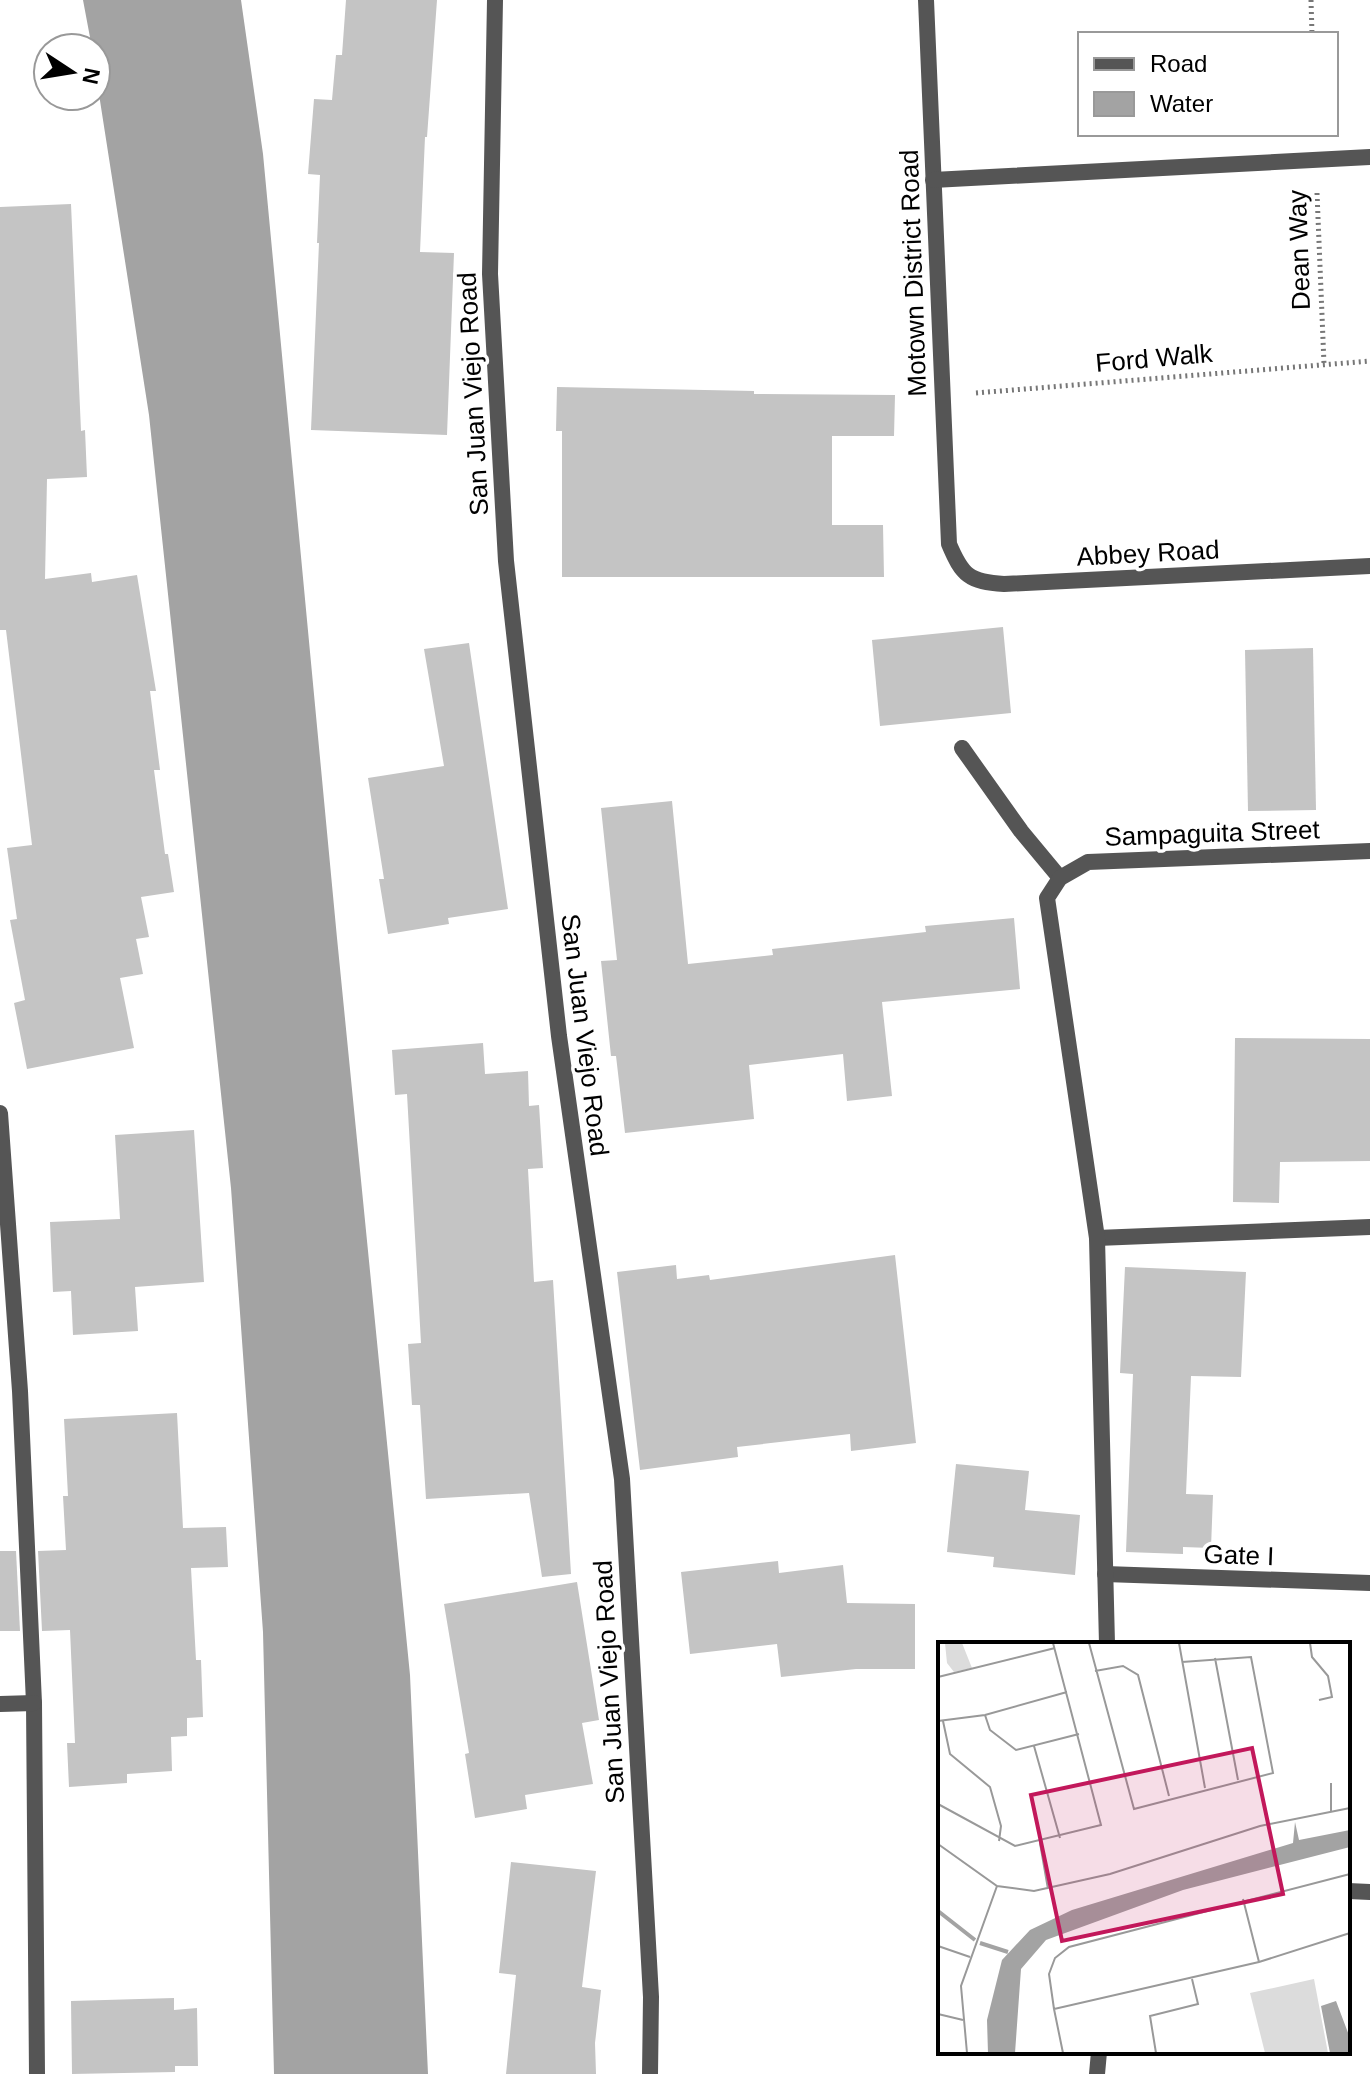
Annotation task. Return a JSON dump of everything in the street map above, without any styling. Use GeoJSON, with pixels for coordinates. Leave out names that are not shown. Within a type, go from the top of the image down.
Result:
{"type":"FeatureCollection","features":[{"type":"Feature","properties":{"kind":"street","name":"San Juan Viejo Road"},"geometry":{"type":"LineString","coordinates":[[495,0],[490,274],[506,561],[559,1036],[622,1479],[651,1997],[650,2074]]}},
{"type":"Feature","properties":{"kind":"street","name":"Motown District Road"},"geometry":{"type":"LineString","coordinates":[[926,0],[949,544]]}},
{"type":"Feature","properties":{"kind":"street"},"geometry":{"type":"LineString","coordinates":[[933,180],[1370,157]]}},
{"type":"Feature","properties":{"kind":"street","name":"Abbey Road"},"geometry":{"type":"LineString","coordinates":[[949,544],[965,574],[984,583],[1370,566]]}},
{"type":"Feature","properties":{"kind":"street"},"geometry":{"type":"LineString","coordinates":[[962,748],[1021,831],[1060,878],[1047,898],[1097,1238],[1107,1642]]}},
{"type":"Feature","properties":{"kind":"street","name":"Sampaguita Street"},"geometry":{"type":"LineString","coordinates":[[1060,878],[1088,862],[1370,851]]}},
{"type":"Feature","properties":{"kind":"street"},"geometry":{"type":"LineString","coordinates":[[0,1113],[20,1391],[34,1703],[37,2074]]}},
{"type":"Feature","properties":{"kind":"street"},"geometry":{"type":"LineString","coordinates":[[1097,1238],[1370,1227]]}},
{"type":"Feature","properties":{"kind":"street","name":"Gate I"},"geometry":{"type":"LineString","coordinates":[[1105,1574],[1370,1583]]}},
{"type":"Feature","properties":{"kind":"street"},"geometry":{"type":"LineString","coordinates":[[0,1704],[34,1703]]}},
{"type":"Feature","properties":{"kind":"street"},"geometry":{"type":"LineString","coordinates":[[1350,1891],[1370,1892]]}},
{"type":"Feature","properties":{"kind":"street"},"geometry":{"type":"LineString","coordinates":[[1097,2074],[1099,2054]]}},
{"type":"Feature","properties":{"kind":"path"},"geometry":{"type":"LineString","coordinates":[[1311,0],[1312,32]]}},
{"type":"Feature","properties":{"kind":"path","name":"Dean Way"},"geometry":{"type":"LineString","coordinates":[[1315,161],[1324,364]]}},
{"type":"Feature","properties":{"kind":"path","name":"Ford Walk"},"geometry":{"type":"LineString","coordinates":[[941,396],[1370,361]]}},
{"type":"Feature","properties":{"kind":"water"},"geometry":{"type":"Polygon","coordinates":[[[83,0],[241,0],[263,154],[410,1675],[428,2074],[274,2074],[263,1632],[231,1188],[149,415],[102,112],[112,112],[112,32],[89,32],[83,0]]]}},
{"type":"Feature","properties":{"kind":"building"},"geometry":{"type":"Polygon","coordinates":[[[346,0],[437,0],[425,137],[420,252],[454,253],[447,435],[311,430],[320,175],[308,174],[314,99],[332,100],[336,55],[342,55],[346,0]]]}},
{"type":"Feature","properties":{"kind":"building"},"geometry":{"type":"Polygon","coordinates":[[[71,204],[81,431],[85,430],[87,477],[47,479],[45,579],[91,573],[92,582],[137,575],[156,691],[150,691],[160,770],[154,770],[165,854],[168,854],[174,892],[141,897],[149,937],[136,939],[143,974],[120,978],[134,1048],[27,1069],[14,1003],[25,1000],[10,920],[17,919],[7,848],[32,845],[6,630],[0,630],[0,207],[71,204]]]}},
{"type":"Feature","properties":{"kind":"building"},"geometry":{"type":"Polygon","coordinates":[[[557,387],[895,395],[894,436],[832,436],[832,525],[883,525],[884,577],[562,577],[562,431],[556,431],[557,387]]]}},
{"type":"Feature","properties":{"kind":"building"},"geometry":{"type":"Polygon","coordinates":[[[1003,627],[1011,713],[880,726],[872,640],[1003,627]]]}},
{"type":"Feature","properties":{"kind":"building"},"geometry":{"type":"Polygon","coordinates":[[[469,643],[508,909],[448,918],[449,924],[388,934],[379,879],[384,879],[368,778],[444,766],[424,649],[469,643]]]}},
{"type":"Feature","properties":{"kind":"building"},"geometry":{"type":"Polygon","coordinates":[[[1313,648],[1316,810],[1248,811],[1245,650],[1313,648]]]}},
{"type":"Feature","properties":{"kind":"building"},"geometry":{"type":"Polygon","coordinates":[[[672,801],[688,964],[773,955],[772,949],[926,932],[925,926],[1014,918],[1020,989],[882,1002],[892,1096],[847,1101],[843,1054],[749,1065],[754,1119],[625,1133],[616,1056],[611,1056],[601,961],[617,960],[601,808],[672,801]]]}},
{"type":"Feature","properties":{"kind":"building"},"geometry":{"type":"Polygon","coordinates":[[[1235,1038],[1370,1039],[1370,1161],[1280,1162],[1279,1203],[1233,1202],[1235,1038]]]}},
{"type":"Feature","properties":{"kind":"building"},"geometry":{"type":"Polygon","coordinates":[[[483,1043],[485,1074],[528,1071],[529,1106],[539,1105],[543,1168],[528,1169],[534,1282],[553,1280],[571,1574],[542,1577],[529,1493],[426,1499],[420,1405],[412,1405],[408,1344],[421,1343],[407,1094],[395,1095],[392,1050],[483,1043]]]}},
{"type":"Feature","properties":{"kind":"building"},"geometry":{"type":"Polygon","coordinates":[[[194,1130],[204,1282],[135,1287],[138,1331],[73,1335],[71,1291],[53,1292],[50,1222],[120,1219],[115,1135],[194,1130]]]}},
{"type":"Feature","properties":{"kind":"building"},"geometry":{"type":"Polygon","coordinates":[[[895,1255],[916,1443],[851,1451],[850,1434],[737,1447],[738,1457],[640,1470],[617,1272],[676,1265],[677,1279],[709,1275],[710,1280],[895,1255]]]}},
{"type":"Feature","properties":{"kind":"building"},"geometry":{"type":"Polygon","coordinates":[[[1125,1267],[1246,1272],[1241,1377],[1191,1376],[1186,1494],[1213,1495],[1211,1548],[1183,1547],[1183,1554],[1126,1552],[1133,1374],[1120,1373],[1125,1267]]]}},
{"type":"Feature","properties":{"kind":"building"},"geometry":{"type":"Polygon","coordinates":[[[177,1413],[183,1528],[226,1527],[228,1567],[191,1568],[196,1660],[201,1660],[203,1717],[187,1718],[187,1736],[171,1737],[172,1771],[127,1774],[127,1783],[69,1787],[67,1743],[75,1743],[70,1630],[42,1631],[38,1551],[66,1550],[63,1496],[68,1496],[64,1419],[177,1413]]]}},
{"type":"Feature","properties":{"kind":"building"},"geometry":{"type":"Polygon","coordinates":[[[956,1464],[1029,1471],[1025,1510],[1080,1515],[1075,1575],[993,1567],[994,1557],[947,1552],[956,1464]]]}},
{"type":"Feature","properties":{"kind":"building"},"geometry":{"type":"Polygon","coordinates":[[[0,1551],[16,1551],[20,1631],[0,1631],[0,1551]]]}},
{"type":"Feature","properties":{"kind":"building"},"geometry":{"type":"Polygon","coordinates":[[[778,1561],[779,1573],[843,1565],[847,1603],[915,1604],[915,1669],[856,1669],[781,1677],[777,1644],[690,1654],[681,1572],[778,1561]]]}},
{"type":"Feature","properties":{"kind":"building"},"geometry":{"type":"Polygon","coordinates":[[[577,1582],[599,1720],[582,1723],[593,1784],[525,1795],[527,1809],[475,1818],[465,1754],[469,1753],[444,1604],[577,1582]]]}},
{"type":"Feature","properties":{"kind":"building"},"geometry":{"type":"Polygon","coordinates":[[[511,1862],[596,1871],[582,1987],[601,1990],[595,2043],[596,2074],[506,2074],[516,1975],[499,1973],[511,1862]]]}},
{"type":"Feature","properties":{"kind":"building"},"geometry":{"type":"Polygon","coordinates":[[[174,1998],[174,2010],[197,2008],[198,2066],[175,2066],[175,2072],[72,2074],[71,2001],[174,1998]]]}}]}
